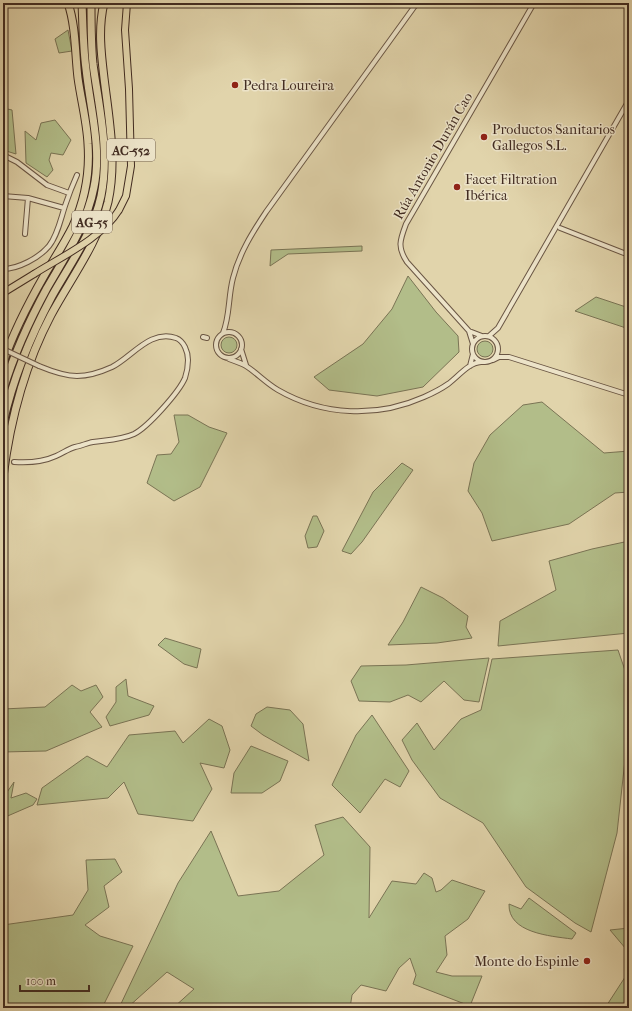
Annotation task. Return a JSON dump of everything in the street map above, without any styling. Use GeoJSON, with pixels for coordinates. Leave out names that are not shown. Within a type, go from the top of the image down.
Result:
{"type":"FeatureCollection","features":[{"type":"Feature","properties":{"kind":"highway"},"geometry":{"type":"LineString","coordinates":[[3,363],[9,346],[34,295],[73,225],[82,204],[86,182],[88,143],[68,3]]}},
{"type":"Feature","properties":{"kind":"highway","name":"AG-55"},"geometry":{"type":"LineString","coordinates":[[3,390],[19,344],[47,288],[82,226],[89,207],[94,186],[96,168],[96,139],[86,69],[82,3]]}},
{"type":"Feature","properties":{"kind":"highway","name":"AG-55"},"geometry":{"type":"LineString","coordinates":[[3,423],[8,399],[32,335],[52,296],[87,236],[100,197],[104,172],[105,152],[93,62],[91,3]]}},
{"type":"Feature","properties":{"kind":"highway"},"geometry":{"type":"LineString","coordinates":[[3,477],[8,439],[22,384],[37,343],[51,315],[91,246],[108,202],[113,158],[101,54],[100,30],[104,3]]}},
{"type":"Feature","properties":{"kind":"main road","name":"AC-552"},"geometry":{"type":"LineString","coordinates":[[3,293],[89,239],[106,226],[119,210],[126,196],[130,166],[125,30],[127,3]]}},
{"type":"Feature","properties":{"kind":"street"},"geometry":{"type":"LineString","coordinates":[[417,3],[252,233],[241,254],[233,279],[228,321],[224,333],[217,340],[216,350],[220,355],[246,365],[265,382],[291,397],[320,407],[355,412],[387,409],[406,404],[448,384],[470,366],[480,362],[494,360],[499,357],[509,357],[629,395]]}},
{"type":"Feature","properties":{"kind":"street","name":"Rúa Antonio Durán Cao"},"geometry":{"type":"LineString","coordinates":[[473,344],[469,331],[407,262],[400,250],[401,238],[406,224],[534,3]]}},
{"type":"Feature","properties":{"kind":"street"},"geometry":{"type":"LineString","coordinates":[[495,340],[498,328],[629,100]]}},
{"type":"Feature","properties":{"kind":"street"},"geometry":{"type":"LineString","coordinates":[[3,155],[17,162],[47,185],[69,193]]}},
{"type":"Feature","properties":{"kind":"street"},"geometry":{"type":"LineString","coordinates":[[3,269],[15,267],[24,263],[40,254],[49,245],[55,235],[69,193],[77,175]]}},
{"type":"Feature","properties":{"kind":"street"},"geometry":{"type":"LineString","coordinates":[[3,196],[28,198],[64,208]]}},
{"type":"Feature","properties":{"kind":"street"},"geometry":{"type":"LineString","coordinates":[[25,234],[28,198]]}},
{"type":"Feature","properties":{"kind":"street"},"geometry":{"type":"LineString","coordinates":[[560,228],[629,255]]}},
{"type":"Feature","properties":{"kind":"street"},"geometry":{"type":"LineString","coordinates":[[228,321],[231,332],[241,341],[241,349],[246,365]]}},
{"type":"Feature","properties":{"kind":"street"},"geometry":{"type":"LineString","coordinates":[[489,336],[498,328]]}},
{"type":"Feature","properties":{"kind":"street","name":"Rúa Antonio Durán Cao"},"geometry":{"type":"LineString","coordinates":[[469,331],[482,336]]}},
{"type":"Feature","properties":{"kind":"street"},"geometry":{"type":"LineString","coordinates":[[224,333],[231,332]]}},
{"type":"Feature","properties":{"kind":"street"},"geometry":{"type":"LineString","coordinates":[[3,349],[60,374],[77,376],[94,374],[113,366],[146,342],[160,337],[170,336],[177,338],[183,343],[188,358],[188,368],[184,379],[176,392],[148,424],[135,434],[120,439],[91,443],[69,449],[55,457],[40,461],[14,462]]}},
{"type":"Feature","properties":{"kind":"street"},"geometry":{"type":"LineString","coordinates":[[470,366],[473,354],[473,344],[482,336],[489,336],[495,340],[509,357]]}},
{"type":"Feature","properties":{"kind":"street"},"geometry":{"type":"LineString","coordinates":[[494,360],[498,353],[498,345]]}},
{"type":"Feature","properties":{"kind":"street"},"geometry":{"type":"LineString","coordinates":[[229,359],[237,356],[241,349]]}},
{"type":"Feature","properties":{"kind":"street"},"geometry":{"type":"LineString","coordinates":[[473,354],[480,362]]}},
{"type":"Feature","properties":{"kind":"green space"},"geometry":{"type":"Polygon","coordinates":[[[68,30],[72,51],[59,53],[55,39],[68,30]]]}},
{"type":"Feature","properties":{"kind":"green space"},"geometry":{"type":"Polygon","coordinates":[[[3,108],[12,110],[16,154],[3,150],[3,108]]]}},
{"type":"Feature","properties":{"kind":"green space"},"geometry":{"type":"Polygon","coordinates":[[[55,120],[71,140],[63,155],[51,153],[49,160],[53,170],[47,177],[26,163],[25,131],[36,140],[41,123],[55,120]]]}},
{"type":"Feature","properties":{"kind":"green space"},"geometry":{"type":"Polygon","coordinates":[[[362,246],[362,251],[288,254],[270,266],[271,250],[362,246]]]}},
{"type":"Feature","properties":{"kind":"green space"},"geometry":{"type":"Polygon","coordinates":[[[408,276],[436,312],[458,336],[459,352],[423,387],[377,396],[329,390],[314,377],[363,344],[392,309],[408,276]]]}},
{"type":"Feature","properties":{"kind":"green space"},"geometry":{"type":"Polygon","coordinates":[[[596,297],[629,308],[629,329],[575,311],[596,297]]]}},
{"type":"Feature","properties":{"kind":"green space"},"geometry":{"type":"Polygon","coordinates":[[[229,337],[235,339],[237,345],[235,351],[229,353],[223,351],[221,345],[223,339],[229,337]]]}},
{"type":"Feature","properties":{"kind":"green space"},"geometry":{"type":"Polygon","coordinates":[[[482,341],[488,341],[493,346],[491,355],[488,357],[482,357],[477,352],[477,346],[482,341]]]}},
{"type":"Feature","properties":{"kind":"green space"},"geometry":{"type":"Polygon","coordinates":[[[542,402],[604,453],[629,451],[629,492],[615,493],[569,524],[492,541],[482,513],[468,491],[474,463],[490,435],[523,405],[542,402]]]}},
{"type":"Feature","properties":{"kind":"green space"},"geometry":{"type":"Polygon","coordinates":[[[174,415],[188,415],[209,427],[227,433],[200,487],[174,501],[147,483],[157,455],[171,454],[179,442],[174,415]]]}},
{"type":"Feature","properties":{"kind":"green space"},"geometry":{"type":"Polygon","coordinates":[[[402,463],[413,470],[362,542],[351,554],[342,551],[373,492],[402,463]]]}},
{"type":"Feature","properties":{"kind":"green space"},"geometry":{"type":"Polygon","coordinates":[[[313,516],[317,516],[324,531],[317,547],[308,548],[305,536],[313,516]]]}},
{"type":"Feature","properties":{"kind":"green space"},"geometry":{"type":"Polygon","coordinates":[[[629,541],[629,633],[498,646],[500,621],[556,590],[549,561],[592,549],[629,541]]]}},
{"type":"Feature","properties":{"kind":"green space"},"geometry":{"type":"Polygon","coordinates":[[[421,587],[443,598],[468,616],[466,627],[472,638],[437,643],[388,645],[403,622],[421,587]]]}},
{"type":"Feature","properties":{"kind":"green space"},"geometry":{"type":"Polygon","coordinates":[[[165,638],[201,649],[197,668],[184,664],[158,645],[165,638]]]}},
{"type":"Feature","properties":{"kind":"green space"},"geometry":{"type":"Polygon","coordinates":[[[618,650],[628,679],[625,760],[617,833],[591,932],[575,923],[526,887],[483,823],[440,798],[412,760],[402,740],[417,723],[434,750],[461,719],[481,710],[492,659],[618,650]]]}},
{"type":"Feature","properties":{"kind":"green space"},"geometry":{"type":"Polygon","coordinates":[[[489,658],[479,702],[464,700],[444,681],[421,702],[408,695],[390,702],[359,701],[351,681],[361,666],[406,665],[489,658]]]}},
{"type":"Feature","properties":{"kind":"green space"},"geometry":{"type":"Polygon","coordinates":[[[126,679],[128,696],[154,706],[149,715],[110,726],[106,717],[116,702],[116,687],[126,679]]]}},
{"type":"Feature","properties":{"kind":"green space"},"geometry":{"type":"Polygon","coordinates":[[[72,685],[81,691],[96,685],[103,697],[90,712],[102,727],[46,751],[3,752],[3,709],[45,707],[72,685]]]}},
{"type":"Feature","properties":{"kind":"green space"},"geometry":{"type":"Polygon","coordinates":[[[267,707],[290,710],[303,724],[309,761],[263,735],[251,726],[256,714],[267,707]]]}},
{"type":"Feature","properties":{"kind":"green space"},"geometry":{"type":"Polygon","coordinates":[[[372,715],[409,771],[400,787],[385,779],[360,813],[332,785],[356,735],[372,715]]]}},
{"type":"Feature","properties":{"kind":"green space"},"geometry":{"type":"Polygon","coordinates":[[[209,719],[222,726],[230,750],[224,768],[200,763],[212,789],[193,821],[138,814],[124,782],[108,798],[37,805],[42,788],[87,756],[107,767],[129,735],[175,731],[183,743],[209,719]]]}},
{"type":"Feature","properties":{"kind":"green space"},"geometry":{"type":"Polygon","coordinates":[[[251,746],[288,761],[280,781],[262,793],[231,793],[234,773],[251,746]]]}},
{"type":"Feature","properties":{"kind":"green space"},"geometry":{"type":"Polygon","coordinates":[[[14,782],[11,798],[26,793],[37,799],[33,805],[3,818],[3,798],[14,782]]]}},
{"type":"Feature","properties":{"kind":"green space"},"geometry":{"type":"Polygon","coordinates":[[[343,817],[370,847],[369,918],[392,881],[416,884],[424,873],[432,878],[436,892],[441,890],[452,880],[485,891],[468,919],[445,936],[447,955],[436,972],[452,976],[482,976],[470,1006],[413,984],[416,975],[410,958],[399,968],[386,991],[361,985],[352,995],[350,1008],[173,1008],[194,989],[167,972],[127,1008],[119,1008],[178,883],[211,831],[238,896],[279,891],[324,855],[315,825],[343,817]]]}},
{"type":"Feature","properties":{"kind":"green space"},"geometry":{"type":"Polygon","coordinates":[[[115,859],[122,872],[104,886],[109,907],[85,925],[100,936],[133,946],[102,1008],[3,1008],[3,925],[73,915],[88,890],[86,860],[115,859]]]}},
{"type":"Feature","properties":{"kind":"green space"},"geometry":{"type":"Polygon","coordinates":[[[529,898],[576,933],[572,939],[532,931],[515,921],[511,914],[509,904],[521,909],[529,898]]]}},
{"type":"Feature","properties":{"kind":"green space"},"geometry":{"type":"Polygon","coordinates":[[[629,928],[629,950],[626,949],[610,930],[629,928]]]}},
{"type":"Feature","properties":{"kind":"green space"},"geometry":{"type":"Polygon","coordinates":[[[629,971],[629,1008],[605,1008],[629,971]]]}},
{"type":"Feature","properties":{"kind":"place","name":"Pedra Loureira"},"geometry":{"type":"Point","coordinates":[235,85]}},
{"type":"Feature","properties":{"kind":"place","name":"Productos Sanitarios Gallegos S.L."},"geometry":{"type":"Point","coordinates":[484,137]}},
{"type":"Feature","properties":{"kind":"place","name":"Facet Filtration Ibérica"},"geometry":{"type":"Point","coordinates":[457,187]}},
{"type":"Feature","properties":{"kind":"place","name":"Monte do Espinle"},"geometry":{"type":"Point","coordinates":[587,961]}}]}
